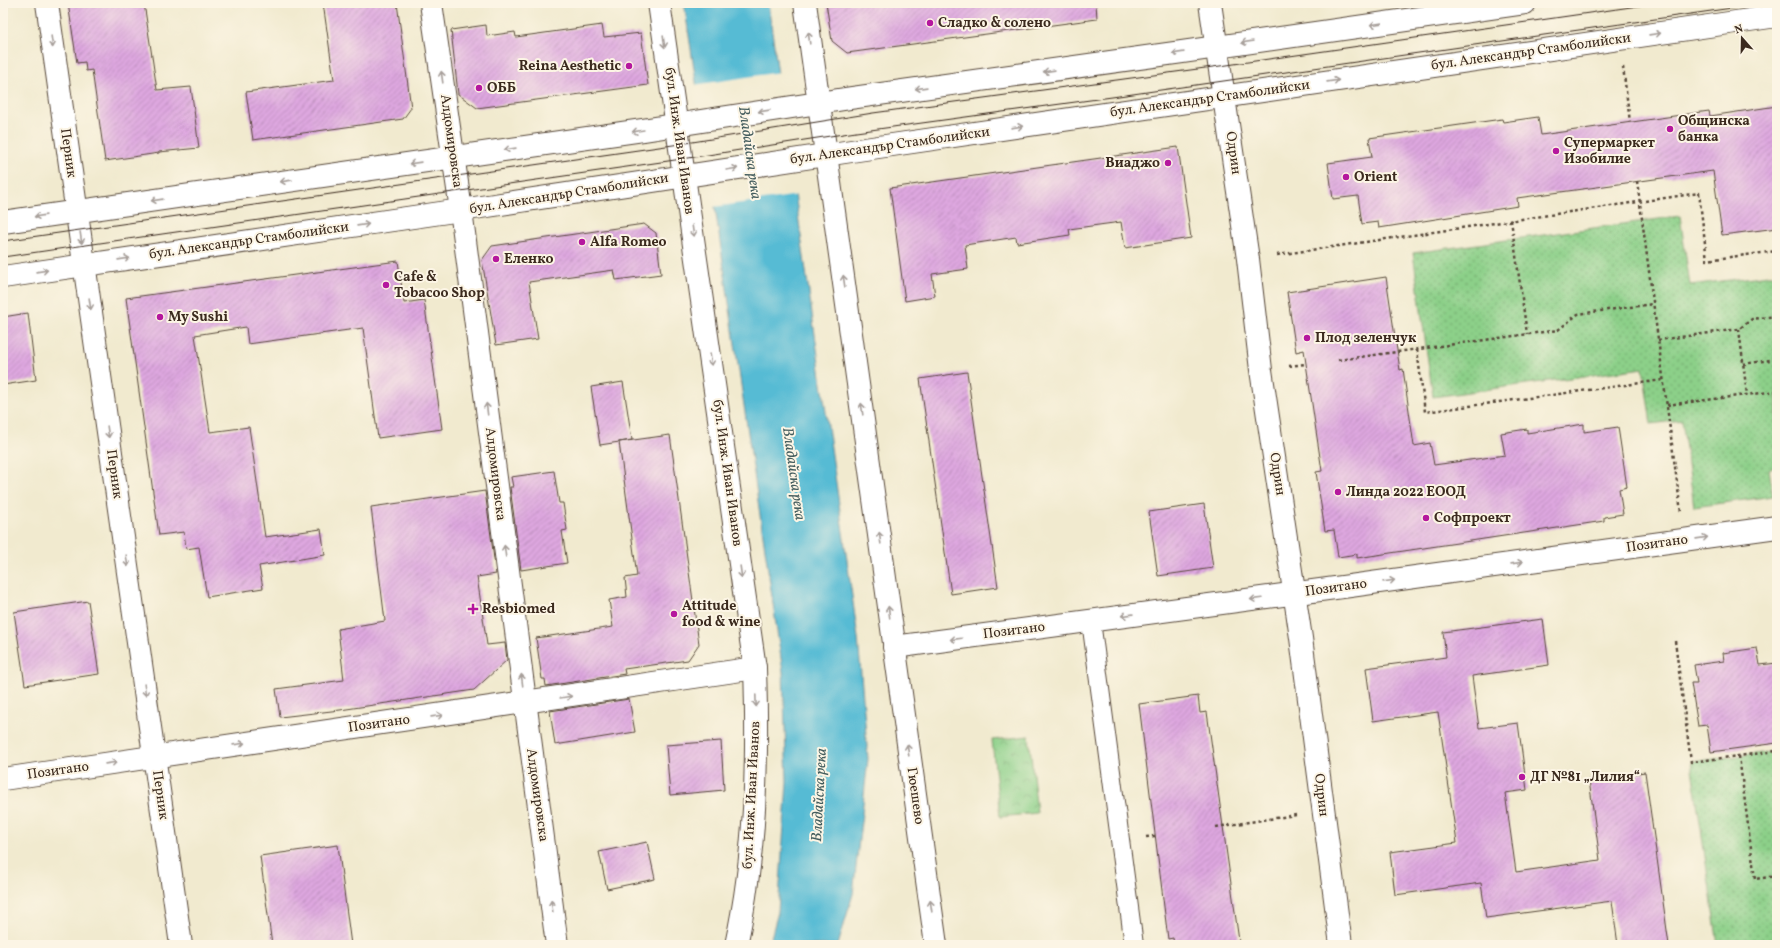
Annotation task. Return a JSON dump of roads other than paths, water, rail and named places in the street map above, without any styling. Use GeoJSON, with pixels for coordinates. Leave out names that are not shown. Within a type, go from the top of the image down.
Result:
{"type":"FeatureCollection","features":[{"type":"Feature","properties":{"kind":"street","name":"Перник"},"geometry":{"type":"LineString","coordinates":[[47,3],[181,945]]}},
{"type":"Feature","properties":{"kind":"street","name":"Алдомировска"},"geometry":{"type":"LineString","coordinates":[[431,3],[461,210],[557,945]]}},
{"type":"Feature","properties":{"kind":"street","name":"бул. Инж. Иван Иванов"},"geometry":{"type":"LineString","coordinates":[[659,3],[689,175],[755,668],[757,730],[755,795],[749,868],[736,945]]}},
{"type":"Feature","properties":{"kind":"street"},"geometry":{"type":"LineString","coordinates":[[805,3],[810,104],[856,362],[894,647]]}},
{"type":"Feature","properties":{"kind":"street","name":"Одрин"},"geometry":{"type":"LineString","coordinates":[[1210,3],[1248,259],[1261,370],[1294,594],[1341,945]]}},
{"type":"Feature","properties":{"kind":"street"},"geometry":{"type":"LineString","coordinates":[[3,222],[810,104],[1525,3]]}},
{"type":"Feature","properties":{"kind":"street","name":"бул. Александър Стамболийски"},"geometry":{"type":"LineString","coordinates":[[3,277],[1777,16]]}},
{"type":"Feature","properties":{"kind":"street","name":"Позитано"},"geometry":{"type":"LineString","coordinates":[[894,647],[1294,594],[1777,527]]}},
{"type":"Feature","properties":{"kind":"street","name":"Гюешево"},"geometry":{"type":"LineString","coordinates":[[894,647],[936,945]]}},
{"type":"Feature","properties":{"kind":"street","name":"Позитано"},"geometry":{"type":"LineString","coordinates":[[3,779],[755,668]]}},
{"type":"Feature","properties":{"kind":"lane"},"geometry":{"type":"LineString","coordinates":[[1091,620],[1134,945]]}},
{"type":"Feature","properties":{"kind":"water","name":"Владайска река"},"geometry":{"type":"Polygon","coordinates":[[[684,3],[768,3],[858,638],[868,759],[853,894],[838,945],[769,945],[778,912],[787,782],[783,672],[684,3]]]}},
{"type":"Feature","properties":{"kind":"tram line"},"geometry":{"type":"LineString","coordinates":[[3,241],[680,144],[873,113],[1220,66],[1659,3]]}},
{"type":"Feature","properties":{"kind":"tram line"},"geometry":{"type":"LineString","coordinates":[[3,257],[682,159],[856,132],[1112,97],[1767,3]]}},
{"type":"Feature","properties":{"kind":"place","name":"Сладко & солено"},"geometry":{"type":"Point","coordinates":[930,23]}},
{"type":"Feature","properties":{"kind":"place","name":"Reina Aesthetic"},"geometry":{"type":"Point","coordinates":[629,66]}},
{"type":"Feature","properties":{"kind":"place","name":"ОББ"},"geometry":{"type":"Point","coordinates":[479,88]}},
{"type":"Feature","properties":{"kind":"place","name":"Общинска банка"},"geometry":{"type":"Point","coordinates":[1670,129]}},
{"type":"Feature","properties":{"kind":"place","name":"Супермаркет Изобилие"},"geometry":{"type":"Point","coordinates":[1556,151]}},
{"type":"Feature","properties":{"kind":"place","name":"Виаджо"},"geometry":{"type":"Point","coordinates":[1168,163]}},
{"type":"Feature","properties":{"kind":"place","name":"Orient"},"geometry":{"type":"Point","coordinates":[1346,177]}},
{"type":"Feature","properties":{"kind":"place","name":"Alfa Romeo"},"geometry":{"type":"Point","coordinates":[582,242]}},
{"type":"Feature","properties":{"kind":"place","name":"Еленко"},"geometry":{"type":"Point","coordinates":[496,259]}},
{"type":"Feature","properties":{"kind":"place","name":"Cafe & Tobacoo Shop"},"geometry":{"type":"Point","coordinates":[386,285]}},
{"type":"Feature","properties":{"kind":"place","name":"My Sushi"},"geometry":{"type":"Point","coordinates":[160,317]}},
{"type":"Feature","properties":{"kind":"place","name":"Плод зеленчук"},"geometry":{"type":"Point","coordinates":[1307,338]}},
{"type":"Feature","properties":{"kind":"place","name":"Линда 2022 ЕООД"},"geometry":{"type":"Point","coordinates":[1338,492]}},
{"type":"Feature","properties":{"kind":"place","name":"Софпроект"},"geometry":{"type":"Point","coordinates":[1426,518]}},
{"type":"Feature","properties":{"kind":"place","name":"Resbiomed"},"geometry":{"type":"Point","coordinates":[473,609]}},
{"type":"Feature","properties":{"kind":"place","name":"Attitude food & wine"},"geometry":{"type":"Point","coordinates":[674,614]}},
{"type":"Feature","properties":{"kind":"place","name":"ДГ №81 „Лилия“"},"geometry":{"type":"Point","coordinates":[1522,777]}}]}
